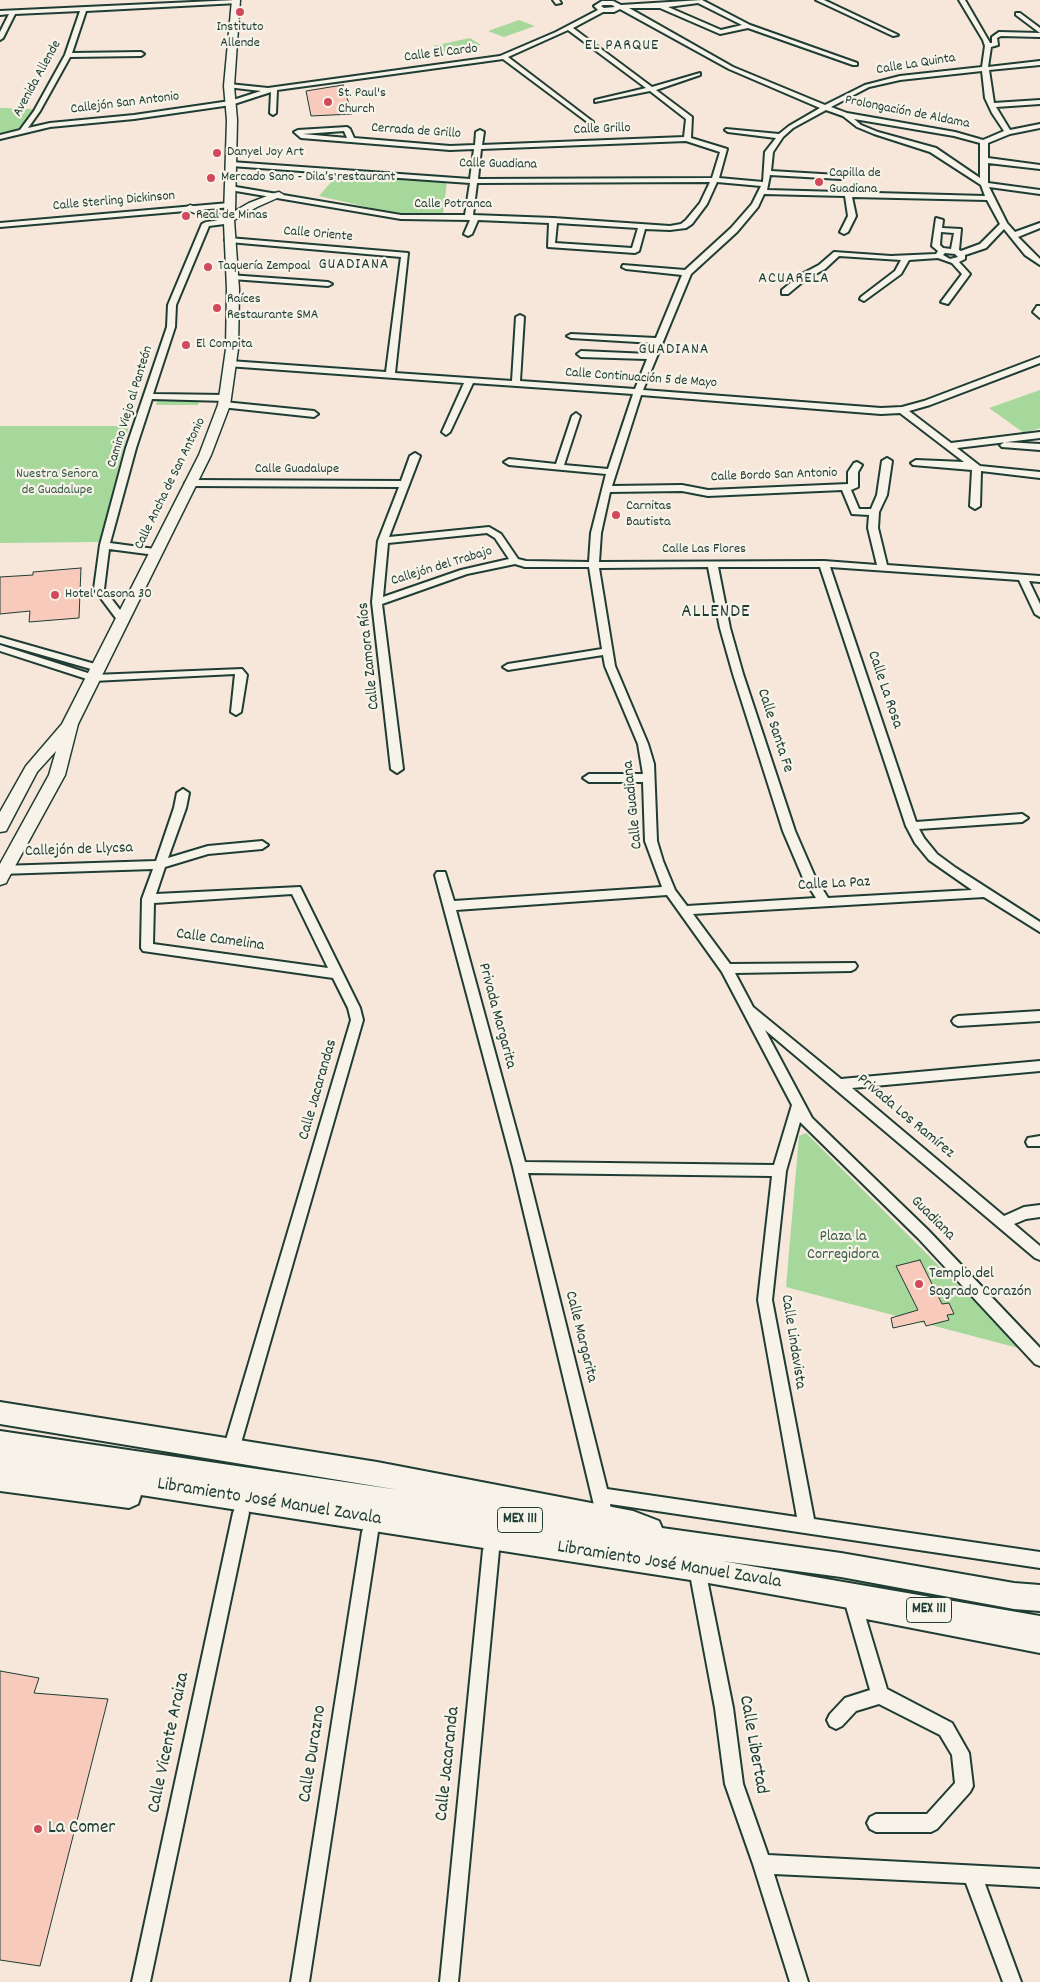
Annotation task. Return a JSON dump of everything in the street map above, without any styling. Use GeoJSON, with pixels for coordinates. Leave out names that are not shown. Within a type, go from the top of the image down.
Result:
{"type":"FeatureCollection","features":[{"type":"Feature","properties":{"kind":"main road","name":"Calle Ancha de San Antonio"},"geometry":{"type":"LineString","coordinates":[[70,724],[205,455],[225,401],[230,364],[232,277],[229,240],[231,164],[230,86],[233,20],[236,1]]}},
{"type":"Feature","properties":{"kind":"main road"},"geometry":{"type":"LineString","coordinates":[[193,208],[229,220],[253,204],[279,195]]}},
{"type":"Feature","properties":{"kind":"main road"},"geometry":{"type":"LineString","coordinates":[[193,208],[230,197]]}},
{"type":"Feature","properties":{"kind":"main road"},"geometry":{"type":"LineString","coordinates":[[0,827],[31,770],[70,724]]}},
{"type":"Feature","properties":{"kind":"main road"},"geometry":{"type":"LineString","coordinates":[[2,873],[57,775],[70,724]]}},
{"type":"Feature","properties":{"kind":"main road"},"geometry":{"type":"LineString","coordinates":[[0,1413],[377,1474],[602,1506],[633,1523],[680,1542]]}},
{"type":"Feature","properties":{"kind":"main road","name":"Libramiento José Manuel Zavala"},"geometry":{"type":"LineString","coordinates":[[0,1442],[841,1566],[1014,1596],[1040,1598]]}},
{"type":"Feature","properties":{"kind":"main road","name":"Libramiento José Manuel Zavala"},"geometry":{"type":"LineString","coordinates":[[0,1462],[690,1568],[853,1602],[1040,1629]]}},
{"type":"Feature","properties":{"kind":"main road"},"geometry":{"type":"LineString","coordinates":[[0,1478],[607,1568],[690,1568]]}},
{"type":"Feature","properties":{"kind":"street"},"geometry":{"type":"LineString","coordinates":[[634,0],[620,6],[614,10],[602,10],[597,7],[608,1],[620,6],[662,6],[699,2],[748,26],[855,64]]}},
{"type":"Feature","properties":{"kind":"street"},"geometry":{"type":"LineString","coordinates":[[819,0],[895,35]]}},
{"type":"Feature","properties":{"kind":"street"},"geometry":{"type":"LineString","coordinates":[[962,0],[986,40],[988,46],[985,68],[991,105],[1008,132]]}},
{"type":"Feature","properties":{"kind":"street"},"geometry":{"type":"LineString","coordinates":[[0,13],[236,1]]}},
{"type":"Feature","properties":{"kind":"street","name":"Prolongación de Aldama"},"geometry":{"type":"LineString","coordinates":[[620,6],[738,72],[845,115],[955,134],[984,142],[984,184],[990,198],[1013,236],[1040,262]]}},
{"type":"Feature","properties":{"kind":"street"},"geometry":{"type":"LineString","coordinates":[[662,6],[720,32],[748,26]]}},
{"type":"Feature","properties":{"kind":"street","name":"Avenida Allende"},"geometry":{"type":"LineString","coordinates":[[22,132],[37,111],[68,55],[84,9]]}},
{"type":"Feature","properties":{"kind":"street","name":"Calle El Cardo"},"geometry":{"type":"LineString","coordinates":[[231,103],[273,89],[504,57],[569,28],[602,10]]}},
{"type":"Feature","properties":{"kind":"street"},"geometry":{"type":"LineString","coordinates":[[0,38],[13,12]]}},
{"type":"Feature","properties":{"kind":"street"},"geometry":{"type":"LineString","coordinates":[[1018,14],[1040,33]]}},
{"type":"Feature","properties":{"kind":"street"},"geometry":{"type":"LineString","coordinates":[[569,28],[690,118],[687,139]]}},
{"type":"Feature","properties":{"kind":"street"},"geometry":{"type":"LineString","coordinates":[[988,46],[996,44],[994,38],[999,34],[1040,33]]}},
{"type":"Feature","properties":{"kind":"street"},"geometry":{"type":"LineString","coordinates":[[68,55],[141,54]]}},
{"type":"Feature","properties":{"kind":"street"},"geometry":{"type":"LineString","coordinates":[[504,57],[590,122]]}},
{"type":"Feature","properties":{"kind":"street","name":"Calle La Quinta"},"geometry":{"type":"LineString","coordinates":[[781,136],[790,127],[853,92],[884,81],[1040,63]]}},
{"type":"Feature","properties":{"kind":"street"},"geometry":{"type":"LineString","coordinates":[[597,101],[651,89],[698,74]]}},
{"type":"Feature","properties":{"kind":"street","name":"Calle El Cardo"},"geometry":{"type":"LineString","coordinates":[[230,86],[273,89]]}},
{"type":"Feature","properties":{"kind":"street"},"geometry":{"type":"LineString","coordinates":[[273,89],[273,113]]}},
{"type":"Feature","properties":{"kind":"street"},"geometry":{"type":"LineString","coordinates":[[991,105],[1040,102]]}},
{"type":"Feature","properties":{"kind":"street","name":"Callejón San Antonio"},"geometry":{"type":"LineString","coordinates":[[0,137],[50,125],[134,117],[231,103]]}},
{"type":"Feature","properties":{"kind":"street"},"geometry":{"type":"LineString","coordinates":[[845,115],[858,126],[933,150],[984,184],[1040,192]]}},
{"type":"Feature","properties":{"kind":"street"},"geometry":{"type":"LineString","coordinates":[[984,142],[1008,132],[1040,126]]}},
{"type":"Feature","properties":{"kind":"street","name":"Cerrada de Grillo"},"geometry":{"type":"LineString","coordinates":[[351,140],[347,128],[298,132],[301,136],[351,140],[444,147],[479,148]]}},
{"type":"Feature","properties":{"kind":"street"},"geometry":{"type":"LineString","coordinates":[[1024,129],[1040,136]]}},
{"type":"Feature","properties":{"kind":"street"},"geometry":{"type":"LineString","coordinates":[[728,130],[781,136]]}},
{"type":"Feature","properties":{"kind":"street"},"geometry":{"type":"LineString","coordinates":[[468,234],[472,217],[473,181],[480,132]]}},
{"type":"Feature","properties":{"kind":"street"},"geometry":{"type":"LineString","coordinates":[[626,267],[687,273],[734,230],[755,205],[764,188],[768,172],[769,152],[781,136]]}},
{"type":"Feature","properties":{"kind":"street","name":"Calle Grillo"},"geometry":{"type":"LineString","coordinates":[[479,148],[687,139],[724,151],[715,180]]}},
{"type":"Feature","properties":{"kind":"street"},"geometry":{"type":"LineString","coordinates":[[984,160],[1040,167]]}},
{"type":"Feature","properties":{"kind":"street","name":"Calle Guadiana"},"geometry":{"type":"LineString","coordinates":[[231,164],[473,181],[715,180],[764,188],[848,195],[990,198]]}},
{"type":"Feature","properties":{"kind":"street"},"geometry":{"type":"LineString","coordinates":[[768,172],[838,177]]}},
{"type":"Feature","properties":{"kind":"street","name":"Calle Potranca"},"geometry":{"type":"LineString","coordinates":[[230,197],[279,195],[401,217],[472,217],[678,227],[689,222],[703,204],[715,180]]}},
{"type":"Feature","properties":{"kind":"street"},"geometry":{"type":"LineString","coordinates":[[844,232],[852,216],[848,195]]}},
{"type":"Feature","properties":{"kind":"street","name":"Calle Sterling Dickinson"},"geometry":{"type":"LineString","coordinates":[[0,225],[193,208]]}},
{"type":"Feature","properties":{"kind":"street","name":"Camino Viejo al Panteón"},"geometry":{"type":"LineString","coordinates":[[122,619],[99,589],[105,545],[131,448],[171,327],[172,305],[206,224],[229,220]]}},
{"type":"Feature","properties":{"kind":"street"},"geometry":{"type":"LineString","coordinates":[[553,220],[551,245],[635,251],[642,226]]}},
{"type":"Feature","properties":{"kind":"street"},"geometry":{"type":"LineString","coordinates":[[938,230],[958,232],[958,253],[961,258],[954,261],[945,260],[940,254],[936,246],[939,220]]}},
{"type":"Feature","properties":{"kind":"street"},"geometry":{"type":"LineString","coordinates":[[785,292],[837,254],[873,258],[906,258],[958,253],[983,246],[1004,224]]}},
{"type":"Feature","properties":{"kind":"street"},"geometry":{"type":"LineString","coordinates":[[1013,236],[1040,225]]}},
{"type":"Feature","properties":{"kind":"street","name":"Calle Oriente"},"geometry":{"type":"LineString","coordinates":[[229,240],[404,255],[390,375]]}},
{"type":"Feature","properties":{"kind":"street"},"geometry":{"type":"LineString","coordinates":[[864,299],[898,272],[906,258]]}},
{"type":"Feature","properties":{"kind":"street"},"geometry":{"type":"LineString","coordinates":[[945,302],[966,274],[954,261]]}},
{"type":"Feature","properties":{"kind":"street","name":"Calle Guadiana"},"geometry":{"type":"LineString","coordinates":[[687,273],[638,392],[606,489],[596,533],[594,565],[608,651],[619,690],[643,744],[649,778],[651,842],[657,861],[670,891],[727,969],[798,1106]]}},
{"type":"Feature","properties":{"kind":"street"},"geometry":{"type":"LineString","coordinates":[[232,277],[328,284]]}},
{"type":"Feature","properties":{"kind":"street"},"geometry":{"type":"LineString","coordinates":[[1040,308],[1037,312],[1040,316]]}},
{"type":"Feature","properties":{"kind":"street"},"geometry":{"type":"LineString","coordinates":[[516,383],[520,317]]}},
{"type":"Feature","properties":{"kind":"street"},"geometry":{"type":"LineString","coordinates":[[571,336],[659,341]]}},
{"type":"Feature","properties":{"kind":"street"},"geometry":{"type":"LineString","coordinates":[[581,354],[653,357]]}},
{"type":"Feature","properties":{"kind":"street","name":"Calle Continuación 5 de Mayo"},"geometry":{"type":"LineString","coordinates":[[230,364],[516,383],[881,411],[902,410],[1040,360]]}},
{"type":"Feature","properties":{"kind":"street"},"geometry":{"type":"LineString","coordinates":[[446,432],[470,380]]}},
{"type":"Feature","properties":{"kind":"street"},"geometry":{"type":"LineString","coordinates":[[148,396],[225,401],[314,414]]}},
{"type":"Feature","properties":{"kind":"street"},"geometry":{"type":"LineString","coordinates":[[902,410],[977,468]]}},
{"type":"Feature","properties":{"kind":"street"},"geometry":{"type":"LineString","coordinates":[[559,467],[576,416]]}},
{"type":"Feature","properties":{"kind":"street"},"geometry":{"type":"LineString","coordinates":[[950,446],[1040,434]]}},
{"type":"Feature","properties":{"kind":"street"},"geometry":{"type":"LineString","coordinates":[[978,443],[1040,447]]}},
{"type":"Feature","properties":{"kind":"street","name":"Calle Zamora Ríos"},"geometry":{"type":"LineString","coordinates":[[397,769],[377,602],[383,541],[414,456]]}},
{"type":"Feature","properties":{"kind":"street"},"geometry":{"type":"LineString","coordinates":[[882,567],[872,528],[874,512],[882,495],[887,461]]}},
{"type":"Feature","properties":{"kind":"street"},"geometry":{"type":"LineString","coordinates":[[509,462],[612,472]]}},
{"type":"Feature","properties":{"kind":"street"},"geometry":{"type":"LineString","coordinates":[[916,463],[964,465],[1040,475]]}},
{"type":"Feature","properties":{"kind":"street"},"geometry":{"type":"LineString","coordinates":[[857,465],[849,487],[855,512],[874,512]]}},
{"type":"Feature","properties":{"kind":"street"},"geometry":{"type":"LineString","coordinates":[[975,506],[977,468]]}},
{"type":"Feature","properties":{"kind":"street","name":"Calle Guadalupe"},"geometry":{"type":"LineString","coordinates":[[190,483],[404,484]]}},
{"type":"Feature","properties":{"kind":"street","name":"Calle Bordo San Antonio"},"geometry":{"type":"LineString","coordinates":[[606,489],[682,488],[708,493],[849,487]]}},
{"type":"Feature","properties":{"kind":"street"},"geometry":{"type":"LineString","coordinates":[[383,541],[489,530],[498,536],[515,561]]}},
{"type":"Feature","properties":{"kind":"street"},"geometry":{"type":"LineString","coordinates":[[105,545],[155,552]]}},
{"type":"Feature","properties":{"kind":"street","name":"Calle Las Flores"},"geometry":{"type":"LineString","coordinates":[[515,561],[525,564],[576,563],[594,565],[824,564],[1040,579]]}},
{"type":"Feature","properties":{"kind":"street","name":"Callejón del Trabajo"},"geometry":{"type":"LineString","coordinates":[[377,602],[464,572],[515,561]]}},
{"type":"Feature","properties":{"kind":"street","name":"Calle Santa Fe"},"geometry":{"type":"LineString","coordinates":[[712,564],[725,628],[738,674],[789,831],[809,878],[824,902]]}},
{"type":"Feature","properties":{"kind":"street","name":"Calle La Rosa"},"geometry":{"type":"LineString","coordinates":[[824,564],[912,826],[919,840],[933,856],[1040,928]]}},
{"type":"Feature","properties":{"kind":"street"},"geometry":{"type":"LineString","coordinates":[[1022,577],[1040,614]]}},
{"type":"Feature","properties":{"kind":"street"},"geometry":{"type":"LineString","coordinates":[[0,640],[95,673]]}},
{"type":"Feature","properties":{"kind":"street"},"geometry":{"type":"LineString","coordinates":[[0,648],[95,673],[238,671],[242,675],[236,712]]}},
{"type":"Feature","properties":{"kind":"street"},"geometry":{"type":"LineString","coordinates":[[508,667],[608,651]]}},
{"type":"Feature","properties":{"kind":"street"},"geometry":{"type":"LineString","coordinates":[[590,778],[649,778]]}},
{"type":"Feature","properties":{"kind":"street"},"geometry":{"type":"LineString","coordinates":[[148,899],[180,808],[183,793]]}},
{"type":"Feature","properties":{"kind":"street"},"geometry":{"type":"LineString","coordinates":[[912,826],[1022,818]]}},
{"type":"Feature","properties":{"kind":"street","name":"Callejón de Llycsa"},"geometry":{"type":"LineString","coordinates":[[2,873],[159,865],[208,850],[262,845]]}},
{"type":"Feature","properties":{"kind":"street","name":"Privada Margarita"},"geometry":{"type":"LineString","coordinates":[[441,875],[520,1167]]}},
{"type":"Feature","properties":{"kind":"street","name":"Calle Jacarandas"},"geometry":{"type":"LineString","coordinates":[[148,899],[296,890],[354,1008],[357,1020],[231,1450]]}},
{"type":"Feature","properties":{"kind":"street"},"geometry":{"type":"LineString","coordinates":[[450,906],[670,891]]}},
{"type":"Feature","properties":{"kind":"street","name":"Calle La Paz"},"geometry":{"type":"LineString","coordinates":[[685,910],[986,893]]}},
{"type":"Feature","properties":{"kind":"street","name":"Calle Camelina"},"geometry":{"type":"LineString","coordinates":[[148,899],[147,948],[337,974]]}},
{"type":"Feature","properties":{"kind":"street"},"geometry":{"type":"LineString","coordinates":[[727,969],[851,966]]}},
{"type":"Feature","properties":{"kind":"street","name":"Privada Los Ramírez"},"geometry":{"type":"LineString","coordinates":[[747,1008],[840,1084],[1040,1254]]}},
{"type":"Feature","properties":{"kind":"street"},"geometry":{"type":"LineString","coordinates":[[958,1021],[1040,1016]]}},
{"type":"Feature","properties":{"kind":"street"},"geometry":{"type":"LineString","coordinates":[[840,1084],[1040,1066]]}},
{"type":"Feature","properties":{"kind":"street","name":"Calle Lindavista"},"geometry":{"type":"LineString","coordinates":[[798,1106],[779,1171],[765,1300],[807,1525]]}},
{"type":"Feature","properties":{"kind":"street","name":"Guadiana"},"geometry":{"type":"LineString","coordinates":[[798,1106],[807,1122],[923,1234],[1040,1359]]}},
{"type":"Feature","properties":{"kind":"street"},"geometry":{"type":"LineString","coordinates":[[520,1167],[779,1171]]}},
{"type":"Feature","properties":{"kind":"street","name":"Calle Margarita"},"geometry":{"type":"LineString","coordinates":[[520,1167],[602,1506]]}},
{"type":"Feature","properties":{"kind":"street"},"geometry":{"type":"LineString","coordinates":[[1003,1223],[1024,1213],[1040,1211]]}},
{"type":"Feature","properties":{"kind":"street"},"geometry":{"type":"LineString","coordinates":[[602,1506],[807,1525],[1040,1560]]}},
{"type":"Feature","properties":{"kind":"street","name":"Calle Vicente Araiza"},"geometry":{"type":"LineString","coordinates":[[141,1982],[241,1513]]}},
{"type":"Feature","properties":{"kind":"street","name":"Calle Durazno"},"geometry":{"type":"LineString","coordinates":[[300,1982],[370,1532]]}},
{"type":"Feature","properties":{"kind":"street","name":"Calle Jacaranda"},"geometry":{"type":"LineString","coordinates":[[449,1982],[491,1550]]}},
{"type":"Feature","properties":{"kind":"street","name":"Calle Libertad"},"geometry":{"type":"LineString","coordinates":[[690,1568],[724,1708],[734,1784],[762,1864],[799,1982]]}},
{"type":"Feature","properties":{"kind":"street"},"geometry":{"type":"LineString","coordinates":[[880,1695],[853,1602],[1040,1645]]}},
{"type":"Feature","properties":{"kind":"street"},"geometry":{"type":"LineString","coordinates":[[836,1720],[851,1704],[880,1695],[946,1729],[960,1753],[964,1786],[931,1823],[876,1823]]}},
{"type":"Feature","properties":{"kind":"street"},"geometry":{"type":"LineString","coordinates":[[762,1864],[1040,1878]]}},
{"type":"Feature","properties":{"kind":"street"},"geometry":{"type":"LineString","coordinates":[[972,1874],[1012,1982]]}},
{"type":"Feature","properties":{"kind":"green space"},"geometry":{"type":"Polygon","coordinates":[[[519,20],[535,26],[504,37],[488,31],[519,20]]]}},
{"type":"Feature","properties":{"kind":"green space"},"geometry":{"type":"Polygon","coordinates":[[[470,38],[481,45],[444,54],[433,46],[470,38]]]}},
{"type":"Feature","properties":{"kind":"green space"},"geometry":{"type":"Polygon","coordinates":[[[0,108],[37,109],[23,127],[0,134],[0,108]]]}},
{"type":"Feature","properties":{"kind":"green space"},"geometry":{"type":"Polygon","coordinates":[[[338,174],[447,181],[443,215],[402,215],[319,196],[338,174]]]}},
{"type":"Feature","properties":{"kind":"green space"},"geometry":{"type":"Polygon","coordinates":[[[1040,390],[1040,428],[1024,433],[989,408],[1040,390]]]}},
{"type":"Feature","properties":{"kind":"green space"},"geometry":{"type":"Polygon","coordinates":[[[158,398],[200,398],[198,405],[156,405],[158,398]]]}},
{"type":"Feature","properties":{"kind":"green space","name":"Nuestra Señora de Guadalupe"},"geometry":{"type":"Polygon","coordinates":[[[0,426],[129,426],[100,542],[0,543],[0,426]]]}},
{"type":"Feature","properties":{"kind":"green space","name":"Plaza la Corregidora"},"geometry":{"type":"Polygon","coordinates":[[[806,1133],[1022,1349],[786,1287],[799,1136],[806,1133]]]}},
{"type":"Feature","properties":{"kind":"building","name":"St. Paul's Church"},"geometry":{"type":"Polygon","coordinates":[[[343,85],[352,114],[311,116],[306,91],[343,85]]]}},
{"type":"Feature","properties":{"kind":"building","name":"Hotel Casona 30"},"geometry":{"type":"Polygon","coordinates":[[[81,568],[79,618],[29,622],[30,611],[0,614],[0,577],[33,575],[33,572],[81,568]]]}},
{"type":"Feature","properties":{"kind":"building","name":"Templo del Sagrado Corazón"},"geometry":{"type":"Polygon","coordinates":[[[920,1260],[942,1304],[949,1303],[954,1314],[947,1315],[949,1320],[926,1326],[924,1321],[893,1328],[891,1318],[918,1310],[896,1266],[920,1260]]]}},
{"type":"Feature","properties":{"kind":"building","name":"La Comer"},"geometry":{"type":"Polygon","coordinates":[[[0,1671],[39,1678],[34,1693],[108,1699],[40,1966],[0,1960],[0,1671]]]}},
{"type":"Feature","properties":{"kind":"place","name":"Instituto Allende"},"geometry":{"type":"Point","coordinates":[240,12]}},
{"type":"Feature","properties":{"kind":"place","name":"St. Paul's Church"},"geometry":{"type":"Point","coordinates":[328,102]}},
{"type":"Feature","properties":{"kind":"place","name":"Danyel Joy Art"},"geometry":{"type":"Point","coordinates":[217,153]}},
{"type":"Feature","properties":{"kind":"place","name":"Mercado Sano - Dila’s restaurant"},"geometry":{"type":"Point","coordinates":[211,178]}},
{"type":"Feature","properties":{"kind":"place","name":"Capilla de Guadiana"},"geometry":{"type":"Point","coordinates":[819,182]}},
{"type":"Feature","properties":{"kind":"place","name":"Real de Minas"},"geometry":{"type":"Point","coordinates":[186,216]}},
{"type":"Feature","properties":{"kind":"place","name":"Taquería Zempoal"},"geometry":{"type":"Point","coordinates":[208,267]}},
{"type":"Feature","properties":{"kind":"place","name":"Raíces Restaurante SMA"},"geometry":{"type":"Point","coordinates":[217,308]}},
{"type":"Feature","properties":{"kind":"place","name":"El Compita"},"geometry":{"type":"Point","coordinates":[186,345]}},
{"type":"Feature","properties":{"kind":"place","name":"Carnitas Bautista"},"geometry":{"type":"Point","coordinates":[616,515]}},
{"type":"Feature","properties":{"kind":"place","name":"Hotel Casona 30"},"geometry":{"type":"Point","coordinates":[55,595]}},
{"type":"Feature","properties":{"kind":"place","name":"Templo del Sagrado Corazón"},"geometry":{"type":"Point","coordinates":[919,1284]}},
{"type":"Feature","properties":{"kind":"place","name":"La Comer"},"geometry":{"type":"Point","coordinates":[38,1829]}},
{"type":"Feature","properties":{"kind":"district","name":"EL PARQUE"},"geometry":{"type":"Point","coordinates":[622,47]}},
{"type":"Feature","properties":{"kind":"district","name":"GUADIANA"},"geometry":{"type":"Point","coordinates":[354,266]}},
{"type":"Feature","properties":{"kind":"district","name":"ACUARELA"},"geometry":{"type":"Point","coordinates":[794,280]}},
{"type":"Feature","properties":{"kind":"district","name":"GUADIANA"},"geometry":{"type":"Point","coordinates":[674,351]}},
{"type":"Feature","properties":{"kind":"district","name":"ALLENDE"},"geometry":{"type":"Point","coordinates":[716,613]}}]}
